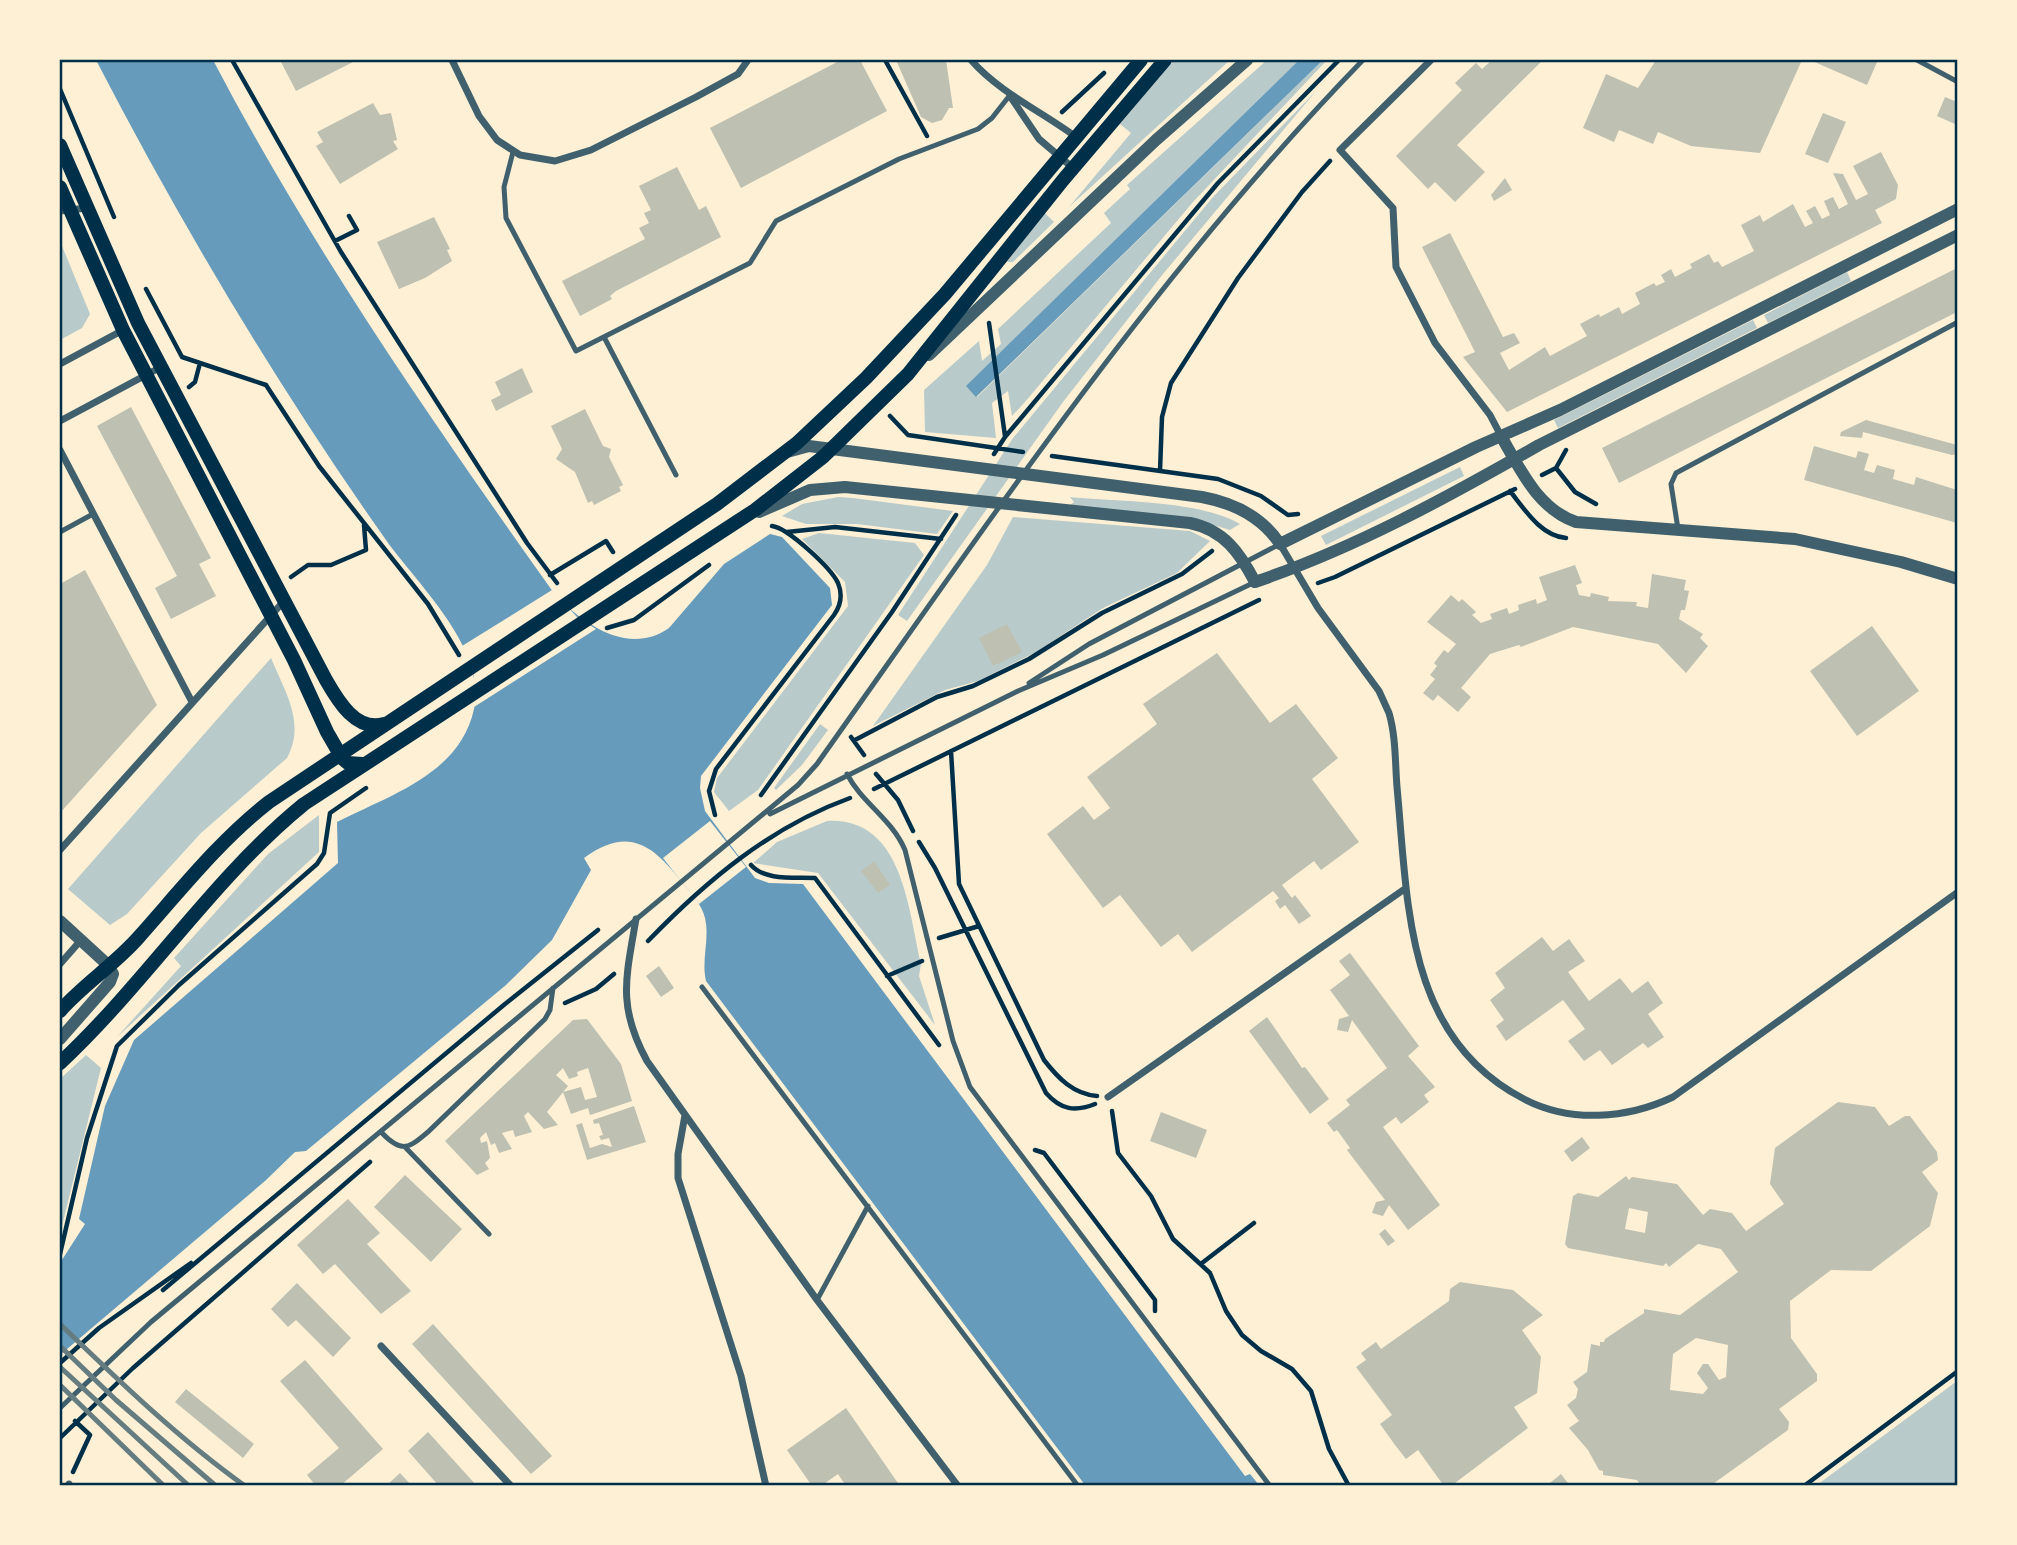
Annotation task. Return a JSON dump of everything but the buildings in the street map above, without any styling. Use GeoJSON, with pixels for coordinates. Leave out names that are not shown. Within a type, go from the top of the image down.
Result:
{"type":"FeatureCollection","features":[{"type":"Feature","properties":{"kind":"main road"},"geometry":{"type":"LineString","coordinates":[[60,1012],[79,989],[138,938],[244,823],[288,788],[619,570],[717,504],[787,452],[866,378],[945,294],[1141,60]]}},
{"type":"Feature","properties":{"kind":"main road"},"geometry":{"type":"LineString","coordinates":[[60,1063],[98,1026],[265,839],[304,804],[734,524],[785,489],[832,449],[908,374],[1073,168],[1165,60]]}},
{"type":"Feature","properties":{"kind":"main road"},"geometry":{"type":"LineString","coordinates":[[60,145],[138,323],[330,688],[348,711],[369,726],[388,722]]}},
{"type":"Feature","properties":{"kind":"main road"},"geometry":{"type":"LineString","coordinates":[[60,187],[64,210],[123,330],[271,615],[339,754],[348,763],[362,764]]}},
{"type":"Feature","properties":{"kind":"street"},"geometry":{"type":"LineString","coordinates":[[452,60],[487,128],[513,152],[543,160],[579,155],[730,79],[744,68],[748,60]]}},
{"type":"Feature","properties":{"kind":"street"},"geometry":{"type":"LineString","coordinates":[[971,60],[1010,95],[1044,113],[1076,137]]}},
{"type":"Feature","properties":{"kind":"street"},"geometry":{"type":"LineString","coordinates":[[908,374],[1164,133],[1247,60]]}},
{"type":"Feature","properties":{"kind":"street"},"geometry":{"type":"LineString","coordinates":[[1431,60],[1340,150],[1393,208],[1396,267],[1435,343],[1490,415],[1537,494],[1569,519],[1595,525],[1773,536],[1841,547],[1958,579]]}},
{"type":"Feature","properties":{"kind":"street"},"geometry":{"type":"LineString","coordinates":[[1010,95],[1033,132],[1073,168]]}},
{"type":"Feature","properties":{"kind":"street"},"geometry":{"type":"LineString","coordinates":[[64,210],[87,208]]}},
{"type":"Feature","properties":{"kind":"street"},"geometry":{"type":"LineString","coordinates":[[1280,544],[1958,208]]}},
{"type":"Feature","properties":{"kind":"street"},"geometry":{"type":"LineString","coordinates":[[734,524],[790,497],[820,488],[858,488],[1204,526],[1226,540],[1246,564],[1255,582],[1294,569],[1476,482],[1958,235]]}},
{"type":"Feature","properties":{"kind":"street"},"geometry":{"type":"LineString","coordinates":[[60,364],[138,323]]}},
{"type":"Feature","properties":{"kind":"street"},"geometry":{"type":"LineString","coordinates":[[60,421],[161,367]]}},
{"type":"Feature","properties":{"kind":"street"},"geometry":{"type":"LineString","coordinates":[[787,452],[803,447],[832,449],[949,467],[1221,501],[1262,523],[1280,544],[1318,608],[1379,691],[1389,713],[1406,888],[1422,978],[1445,1025],[1464,1051],[1490,1077],[1529,1102],[1568,1114],[1588,1115],[1637,1111],[1683,1091],[1958,892]]}},
{"type":"Feature","properties":{"kind":"street"},"geometry":{"type":"LineString","coordinates":[[60,450],[192,702]]}},
{"type":"Feature","properties":{"kind":"street"},"geometry":{"type":"LineString","coordinates":[[60,850],[284,601]]}},
{"type":"Feature","properties":{"kind":"street"},"geometry":{"type":"LineString","coordinates":[[1108,1097],[1406,888]]}},
{"type":"Feature","properties":{"kind":"street"},"geometry":{"type":"LineString","coordinates":[[636,919],[626,984],[628,1018],[647,1061],[817,1300],[958,1486]]}},
{"type":"Feature","properties":{"kind":"street"},"geometry":{"type":"LineString","coordinates":[[60,921],[108,965],[113,974],[110,982],[60,1039]]}},
{"type":"Feature","properties":{"kind":"street"},"geometry":{"type":"LineString","coordinates":[[60,964],[81,940]]}},
{"type":"Feature","properties":{"kind":"street"},"geometry":{"type":"LineString","coordinates":[[685,1115],[678,1154],[678,1178],[741,1376],[766,1486]]}},
{"type":"Feature","properties":{"kind":"street"},"geometry":{"type":"LineString","coordinates":[[381,1346],[511,1486]]}},
{"type":"Feature","properties":{"kind":"lane"},"geometry":{"type":"LineString","coordinates":[[60,1408],[151,1322],[382,1133],[805,778],[1051,433],[1107,359],[1239,196],[1363,60]]}},
{"type":"Feature","properties":{"kind":"lane"},"geometry":{"type":"LineString","coordinates":[[1917,60],[1958,82]]}},
{"type":"Feature","properties":{"kind":"lane"},"geometry":{"type":"LineString","coordinates":[[513,152],[503,197],[511,229],[576,351],[750,263],[776,221],[899,159],[978,129],[992,118],[1010,95]]}},
{"type":"Feature","properties":{"kind":"lane"},"geometry":{"type":"LineString","coordinates":[[1678,529],[1671,484],[1676,472],[1958,323]]}},
{"type":"Feature","properties":{"kind":"lane"},"geometry":{"type":"LineString","coordinates":[[604,337],[676,475]]}},
{"type":"Feature","properties":{"kind":"lane"},"geometry":{"type":"LineString","coordinates":[[60,532],[93,514]]}},
{"type":"Feature","properties":{"kind":"lane"},"geometry":{"type":"LineString","coordinates":[[1018,691],[1089,644],[1280,544]]}},
{"type":"Feature","properties":{"kind":"lane"},"geometry":{"type":"LineString","coordinates":[[752,825],[847,774],[1018,691],[1110,652],[1255,582]]}},
{"type":"Feature","properties":{"kind":"lane"},"geometry":{"type":"LineString","coordinates":[[847,774],[859,795],[890,824],[901,840],[953,1041],[971,1087],[1270,1486]]}},
{"type":"Feature","properties":{"kind":"lane"},"geometry":{"type":"LineString","coordinates":[[702,987],[1079,1486]]}},
{"type":"Feature","properties":{"kind":"lane"},"geometry":{"type":"LineString","coordinates":[[405,1147],[429,1131],[541,1024],[550,1010],[553,988]]}},
{"type":"Feature","properties":{"kind":"lane"},"geometry":{"type":"LineString","coordinates":[[382,1133],[392,1143],[405,1147],[489,1234]]}},
{"type":"Feature","properties":{"kind":"lane"},"geometry":{"type":"LineString","coordinates":[[817,1300],[869,1206]]}},
{"type":"Feature","properties":{"kind":"path"},"geometry":{"type":"LineString","coordinates":[[232,60],[335,242],[519,532],[557,583]]}},
{"type":"Feature","properties":{"kind":"path"},"geometry":{"type":"LineString","coordinates":[[886,60],[933,146]]}},
{"type":"Feature","properties":{"kind":"path"},"geometry":{"type":"LineString","coordinates":[[979,332],[989,323],[1003,408],[1004,437],[1226,174],[1339,60]]}},
{"type":"Feature","properties":{"kind":"path"},"geometry":{"type":"LineString","coordinates":[[1079,96],[1108,69]]}},
{"type":"Feature","properties":{"kind":"path"},"geometry":{"type":"LineString","coordinates":[[1128,466],[1160,471],[1162,417],[1171,383],[1246,268],[1307,186],[1340,150]]}},
{"type":"Feature","properties":{"kind":"path"},"geometry":{"type":"LineString","coordinates":[[335,242],[357,230],[349,216]]}},
{"type":"Feature","properties":{"kind":"path"},"geometry":{"type":"LineString","coordinates":[[899,407],[890,416],[908,435],[947,441]]}},
{"type":"Feature","properties":{"kind":"path"},"geometry":{"type":"LineString","coordinates":[[1556,468],[1575,492],[1606,509]]}},
{"type":"Feature","properties":{"kind":"path"},"geometry":{"type":"LineString","coordinates":[[1305,585],[1335,577],[1510,491]]}},
{"type":"Feature","properties":{"kind":"path"},"geometry":{"type":"LineString","coordinates":[[285,581],[308,565],[331,565],[366,550],[364,524]]}},
{"type":"Feature","properties":{"kind":"path"},"geometry":{"type":"LineString","coordinates":[[715,815],[709,792],[716,769],[840,606],[840,589],[832,575],[787,532],[777,526],[765,527]]}},
{"type":"Feature","properties":{"kind":"path"},"geometry":{"type":"LineString","coordinates":[[757,799],[819,716],[942,539],[835,527],[787,532]]}},
{"type":"Feature","properties":{"kind":"path"},"geometry":{"type":"LineString","coordinates":[[550,575],[606,541],[613,552]]}},
{"type":"Feature","properties":{"kind":"path"},"geometry":{"type":"LineString","coordinates":[[856,740],[937,697],[973,686],[1015,666],[1102,613],[1167,581],[1215,549]]}},
{"type":"Feature","properties":{"kind":"path"},"geometry":{"type":"LineString","coordinates":[[600,625],[615,628],[634,620],[719,557]]}},
{"type":"Feature","properties":{"kind":"path"},"geometry":{"type":"LineString","coordinates":[[675,913],[755,846],[795,821],[884,785],[1270,595]]}},
{"type":"Feature","properties":{"kind":"path"},"geometry":{"type":"LineString","coordinates":[[819,716],[856,740],[869,764],[898,800],[935,868],[1046,1093],[1062,1107],[1070,1109],[1087,1107],[1108,1097]]}},
{"type":"Feature","properties":{"kind":"path"},"geometry":{"type":"LineString","coordinates":[[951,751],[958,884],[1044,1060],[1058,1077],[1075,1090],[1108,1097]]}},
{"type":"Feature","properties":{"kind":"path"},"geometry":{"type":"LineString","coordinates":[[751,864],[756,871],[769,876],[815,878],[946,1055]]}},
{"type":"Feature","properties":{"kind":"path"},"geometry":{"type":"LineString","coordinates":[[60,1363],[99,1328],[211,1249],[602,927]]}},
{"type":"Feature","properties":{"kind":"path"},"geometry":{"type":"LineString","coordinates":[[1108,1097],[1118,1153],[1151,1196],[1177,1244],[1202,1263],[1242,1335],[1261,1352],[1292,1369],[1311,1391],[1329,1449],[1349,1486]]}},
{"type":"Feature","properties":{"kind":"path"},"geometry":{"type":"LineString","coordinates":[[1011,1141],[1044,1153],[1124,1258],[1155,1300],[1155,1333]]}},
{"type":"Feature","properties":{"kind":"path"},"geometry":{"type":"LineString","coordinates":[[60,1438],[133,1368],[392,1143]]}},
{"type":"Feature","properties":{"kind":"path"},"geometry":{"type":"LineString","coordinates":[[1202,1263],[1254,1223]]}},
{"type":"Feature","properties":{"kind":"path"},"geometry":{"type":"LineString","coordinates":[[1804,1486],[1958,1371]]}},
{"type":"Feature","properties":{"kind":"path"},"geometry":{"type":"LineString","coordinates":[[67,1413],[90,1435],[69,1485]]}},
{"type":"Feature","properties":{"kind":"shaded area"},"geometry":{"type":"Polygon","coordinates":[[[1174,60],[1230,60],[1069,207],[1131,133],[1120,124],[1174,60]]]}},
{"type":"Feature","properties":{"kind":"shaded area"},"geometry":{"type":"Polygon","coordinates":[[[1267,60],[1299,60],[967,386],[977,397],[1323,60],[1327,60],[1193,202],[1012,416],[1008,391],[992,403],[996,438],[925,432],[924,390],[979,341],[982,361],[1001,344],[998,329],[1111,223],[1104,213],[1130,189],[1127,185],[1267,60]]]}},
{"type":"Feature","properties":{"kind":"shaded area"},"geometry":{"type":"Polygon","coordinates":[[[1316,91],[1163,274],[1063,402],[907,621],[898,615],[1013,438],[1213,197],[1316,91]]]}},
{"type":"Feature","properties":{"kind":"shaded area"},"geometry":{"type":"Polygon","coordinates":[[[1044,212],[1054,222],[1013,262],[1007,262],[1044,212]]]}},
{"type":"Feature","properties":{"kind":"shaded area"},"geometry":{"type":"Polygon","coordinates":[[[60,241],[90,314],[82,328],[60,340],[60,241]]]}},
{"type":"Feature","properties":{"kind":"shaded area"},"geometry":{"type":"Polygon","coordinates":[[[1847,272],[1851,281],[1768,323],[1764,315],[1847,272]]]}},
{"type":"Feature","properties":{"kind":"shaded area"},"geometry":{"type":"Polygon","coordinates":[[[1753,320],[1757,328],[1558,428],[1554,420],[1753,320]]]}},
{"type":"Feature","properties":{"kind":"shaded area"},"geometry":{"type":"Polygon","coordinates":[[[1460,467],[1464,476],[1326,545],[1321,536],[1460,467]]]}},
{"type":"Feature","properties":{"kind":"shaded area"},"geometry":{"type":"Polygon","coordinates":[[[838,497],[953,511],[937,534],[857,524],[806,524],[782,516],[802,504],[838,497]]]}},
{"type":"Feature","properties":{"kind":"shaded area"},"geometry":{"type":"Polygon","coordinates":[[[1070,497],[1181,506],[1223,516],[1240,524],[1230,530],[1190,518],[1069,506],[1074,502],[1070,497]]]}},
{"type":"Feature","properties":{"kind":"shaded area"},"geometry":{"type":"Polygon","coordinates":[[[1013,517],[1190,531],[1210,541],[1177,573],[1103,608],[1036,652],[978,681],[945,690],[873,726],[987,565],[1013,517]]]}},
{"type":"Feature","properties":{"kind":"shaded area"},"geometry":{"type":"Polygon","coordinates":[[[819,533],[915,543],[924,555],[758,790],[729,811],[714,792],[717,778],[848,606],[845,582],[802,539],[819,533]]]}},
{"type":"Feature","properties":{"kind":"shaded area"},"geometry":{"type":"Polygon","coordinates":[[[271,658],[287,695],[294,720],[292,745],[287,758],[201,833],[127,914],[110,925],[68,889],[271,658]]]}},
{"type":"Feature","properties":{"kind":"shaded area"},"geometry":{"type":"Polygon","coordinates":[[[820,724],[828,730],[802,765],[776,790],[774,788],[820,724]]]}},
{"type":"Feature","properties":{"kind":"shaded area"},"geometry":{"type":"Polygon","coordinates":[[[319,815],[319,852],[117,1037],[181,966],[174,958],[268,854],[319,815]]]}},
{"type":"Feature","properties":{"kind":"shaded area"},"geometry":{"type":"Polygon","coordinates":[[[827,821],[852,824],[872,834],[887,850],[898,870],[912,918],[921,964],[919,976],[935,1025],[818,873],[753,863],[777,842],[827,821]]]}},
{"type":"Feature","properties":{"kind":"shaded area"},"geometry":{"type":"Polygon","coordinates":[[[86,1055],[101,1068],[60,1234],[60,1079],[86,1055]]]}},
{"type":"Feature","properties":{"kind":"shaded area"},"geometry":{"type":"Polygon","coordinates":[[[1957,1381],[1957,1485],[1817,1485],[1957,1381]]]}},
{"type":"Feature","properties":{"kind":"water"},"geometry":{"type":"Polygon","coordinates":[[[96,60],[213,60],[291,199],[376,334],[464,466],[556,596],[580,617],[623,638],[654,636],[669,628],[724,564],[770,534],[782,537],[830,588],[832,605],[701,776],[700,788],[705,811],[755,878],[769,883],[803,884],[1245,1476],[1250,1474],[1259,1485],[1085,1485],[706,981],[706,926],[703,913],[695,899],[660,858],[649,849],[626,842],[600,848],[584,858],[591,870],[552,940],[506,985],[306,1151],[295,1152],[265,1181],[60,1355],[60,1263],[85,1224],[79,1219],[105,1106],[134,1040],[338,863],[337,822],[420,780],[454,750],[466,731],[474,709],[475,686],[470,663],[447,618],[386,540],[269,365],[162,184],[96,60]]]}},
{"type":"Feature","properties":{"kind":"water"},"geometry":{"type":"Polygon","coordinates":[[[1299,60],[1323,60],[976,397],[966,386],[1299,60]]]}},
{"type":"Feature","properties":{"kind":"pier"},"geometry":{"type":"Polygon","coordinates":[[[552,590],[577,617],[596,629],[474,707],[474,676],[462,646],[552,590]]]}},
{"type":"Feature","properties":{"kind":"pier"},"geometry":{"type":"Polygon","coordinates":[[[710,821],[746,867],[699,904],[663,858],[710,821]]]}},
{"type":"Feature","properties":{"kind":"railway"},"geometry":{"type":"LineString","coordinates":[[60,1324],[173,1429],[245,1486]]}},
{"type":"Feature","properties":{"kind":"railway"},"geometry":{"type":"LineString","coordinates":[[60,1346],[116,1400],[216,1486]]}},
{"type":"Feature","properties":{"kind":"railway"},"geometry":{"type":"LineString","coordinates":[[60,1367],[189,1486]]}},
{"type":"Feature","properties":{"kind":"railway"},"geometry":{"type":"LineString","coordinates":[[60,1385],[164,1486]]}}]}
